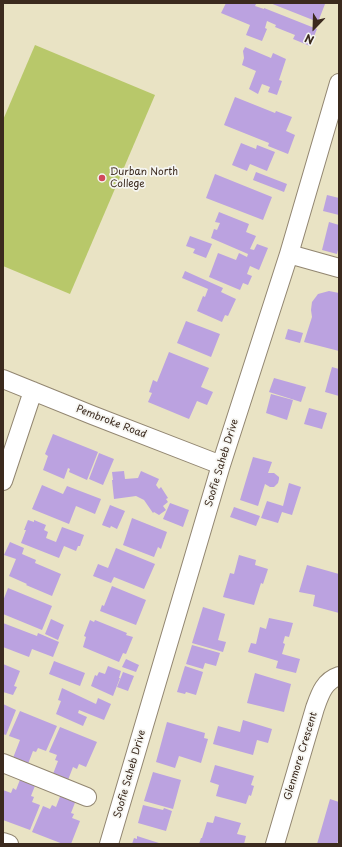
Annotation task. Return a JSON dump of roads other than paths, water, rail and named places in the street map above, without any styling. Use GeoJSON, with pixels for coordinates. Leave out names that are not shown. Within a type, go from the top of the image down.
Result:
{"type":"FeatureCollection","features":[{"type":"Feature","properties":{"kind":"street","name":"Soofie Saheb Drive"},"geometry":{"type":"LineString","coordinates":[[109,844],[221,465],[289,254],[339,83]]}},
{"type":"Feature","properties":{"kind":"street"},"geometry":{"type":"LineString","coordinates":[[289,254],[339,268]]}},
{"type":"Feature","properties":{"kind":"street","name":"Pembroke Road"},"geometry":{"type":"LineString","coordinates":[[3,378],[221,465]]}},
{"type":"Feature","properties":{"kind":"street"},"geometry":{"type":"LineString","coordinates":[[3,481],[33,391]]}},
{"type":"Feature","properties":{"kind":"street","name":"Glenmore Crescent"},"geometry":{"type":"LineString","coordinates":[[275,844],[315,708],[324,687],[336,677]]}},
{"type":"Feature","properties":{"kind":"street"},"geometry":{"type":"LineString","coordinates":[[3,763],[87,797]]}},
{"type":"Feature","properties":{"kind":"street"},"geometry":{"type":"LineString","coordinates":[[3,842],[9,844]]}},
{"type":"Feature","properties":{"kind":"place","name":"Durban North College"},"geometry":{"type":"Point","coordinates":[102,178]}}]}
